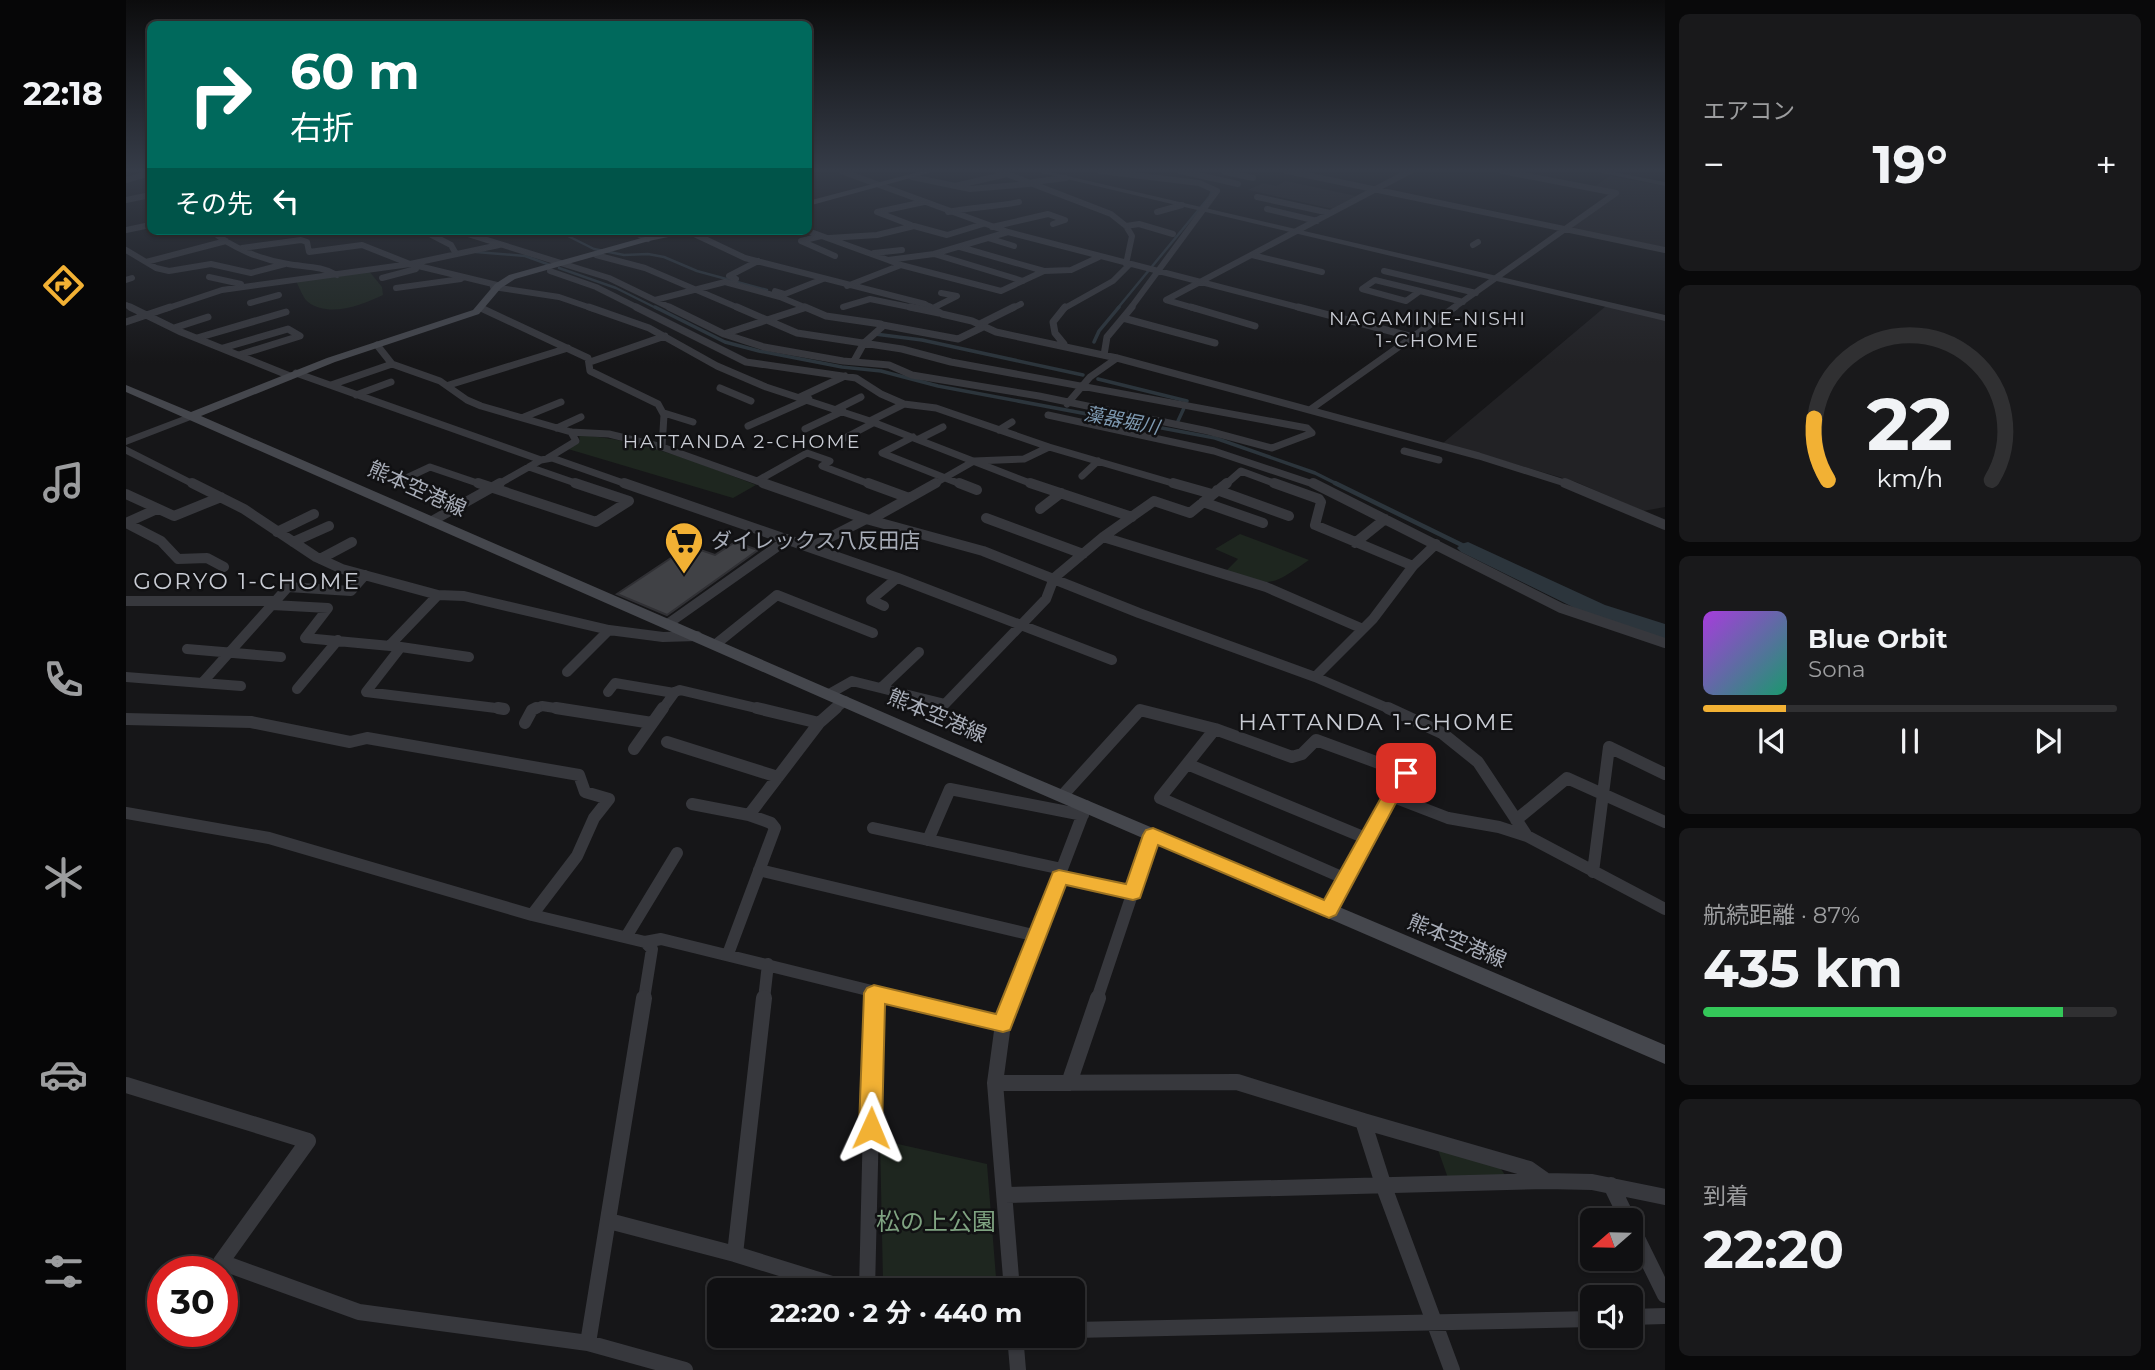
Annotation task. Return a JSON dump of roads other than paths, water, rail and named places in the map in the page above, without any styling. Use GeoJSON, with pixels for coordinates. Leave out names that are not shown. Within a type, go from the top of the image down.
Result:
{"type":"FeatureCollection","features":[{"type":"Feature","properties":{"kind":"main road"},"geometry":{"type":"LineString","coordinates":[[191,416],[293,374],[457,319],[481,308],[495,286],[522,274],[672,235]]}},
{"type":"Feature","properties":{"kind":"main road","name":"熊本空港線"},"geometry":{"type":"LineString","coordinates":[[126,388],[669,623],[1062,796],[1085,810],[1153,835],[1665,1055]]}},
{"type":"Feature","properties":{"kind":"street"},"geometry":{"type":"LineString","coordinates":[[217,235],[226,242],[285,264],[326,268],[337,275]]}},
{"type":"Feature","properties":{"kind":"street"},"geometry":{"type":"LineString","coordinates":[[432,235],[451,245],[456,254]]}},
{"type":"Feature","properties":{"kind":"street"},"geometry":{"type":"LineString","coordinates":[[472,235],[609,278],[724,334],[764,347],[843,362],[894,366],[912,375],[1034,395],[1272,448],[1283,439],[1305,437],[1312,433],[1307,428],[972,366],[902,349],[797,333],[645,268],[602,253]]}},
{"type":"Feature","properties":{"kind":"street"},"geometry":{"type":"LineString","coordinates":[[639,235],[648,240]]}},
{"type":"Feature","properties":{"kind":"street"},"geometry":{"type":"LineString","coordinates":[[699,235],[733,253],[803,271],[847,286],[922,303],[942,314]]}},
{"type":"Feature","properties":{"kind":"street"},"geometry":{"type":"LineString","coordinates":[[829,238],[877,235]]}},
{"type":"Feature","properties":{"kind":"street"},"geometry":{"type":"LineString","coordinates":[[888,260],[934,254],[998,235]]}},
{"type":"Feature","properties":{"kind":"street"},"geometry":{"type":"LineString","coordinates":[[1019,235],[1413,337]]}},
{"type":"Feature","properties":{"kind":"street"},"geometry":{"type":"LineString","coordinates":[[1064,344],[1055,333],[1055,317],[1074,300],[1114,281],[1127,264],[1131,235]]}},
{"type":"Feature","properties":{"kind":"street"},"geometry":{"type":"LineString","coordinates":[[1104,355],[1103,344],[1110,330],[1123,318],[1185,235]]}},
{"type":"Feature","properties":{"kind":"street"},"geometry":{"type":"LineString","coordinates":[[1255,326],[1166,300],[1290,235]]}},
{"type":"Feature","properties":{"kind":"street"},"geometry":{"type":"LineString","coordinates":[[1308,235],[1665,318]]}},
{"type":"Feature","properties":{"kind":"street"},"geometry":{"type":"LineString","coordinates":[[1311,409],[1557,235]]}},
{"type":"Feature","properties":{"kind":"street"},"geometry":{"type":"LineString","coordinates":[[1593,235],[1665,250]]}},
{"type":"Feature","properties":{"kind":"street"},"geometry":{"type":"LineString","coordinates":[[835,256],[801,241],[821,236],[829,238],[901,265],[1000,291],[1044,271]]}},
{"type":"Feature","properties":{"kind":"street"},"geometry":{"type":"LineString","coordinates":[[988,238],[1014,246]]}},
{"type":"Feature","properties":{"kind":"street"},"geometry":{"type":"LineString","coordinates":[[242,248],[302,240],[307,242],[309,252],[362,245],[410,264],[495,286],[559,297],[665,336],[717,366],[766,387],[873,421],[974,461],[1132,517]]}},
{"type":"Feature","properties":{"kind":"street"},"geometry":{"type":"LineString","coordinates":[[146,262],[226,242]]}},
{"type":"Feature","properties":{"kind":"street"},"geometry":{"type":"LineString","coordinates":[[126,322],[216,291],[272,281],[410,264],[504,244]]}},
{"type":"Feature","properties":{"kind":"street"},"geometry":{"type":"LineString","coordinates":[[960,247],[1044,271],[1070,270],[1099,257]]}},
{"type":"Feature","properties":{"kind":"street"},"geometry":{"type":"LineString","coordinates":[[871,253],[902,250]]}},
{"type":"Feature","properties":{"kind":"street"},"geometry":{"type":"LineString","coordinates":[[128,253],[156,268],[169,271],[211,264],[251,273],[285,264]]}},
{"type":"Feature","properties":{"kind":"street"},"geometry":{"type":"LineString","coordinates":[[934,254],[1023,281]]}},
{"type":"Feature","properties":{"kind":"street"},"geometry":{"type":"LineString","coordinates":[[1252,255],[1322,272]]}},
{"type":"Feature","properties":{"kind":"street"},"geometry":{"type":"LineString","coordinates":[[382,278],[425,267],[430,258]]}},
{"type":"Feature","properties":{"kind":"street"},"geometry":{"type":"LineString","coordinates":[[758,261],[729,276],[785,294],[823,279]]}},
{"type":"Feature","properties":{"kind":"street"},"geometry":{"type":"LineString","coordinates":[[847,286],[901,265]]}},
{"type":"Feature","properties":{"kind":"street"},"geometry":{"type":"LineString","coordinates":[[550,271],[596,287],[746,362],[856,378],[881,394],[904,404],[936,408],[1049,447],[1215,492],[1289,516]]}},
{"type":"Feature","properties":{"kind":"street"},"geometry":{"type":"LineString","coordinates":[[1384,271],[1476,293]]}},
{"type":"Feature","properties":{"kind":"street"},"geometry":{"type":"LineString","coordinates":[[393,275],[404,282]]}},
{"type":"Feature","properties":{"kind":"street"},"geometry":{"type":"LineString","coordinates":[[209,277],[248,285]]}},
{"type":"Feature","properties":{"kind":"street"},"geometry":{"type":"LineString","coordinates":[[396,288],[468,278]]}},
{"type":"Feature","properties":{"kind":"street"},"geometry":{"type":"LineString","coordinates":[[1421,291],[1406,300],[1362,289],[1375,280],[1421,291],[1463,302]]}},
{"type":"Feature","properties":{"kind":"street"},"geometry":{"type":"LineString","coordinates":[[272,281],[284,303]]}},
{"type":"Feature","properties":{"kind":"street"},"geometry":{"type":"LineString","coordinates":[[655,300],[729,282],[780,297],[826,316],[867,321],[958,339],[1021,304]]}},
{"type":"Feature","properties":{"kind":"street"},"geometry":{"type":"LineString","coordinates":[[933,308],[957,296],[941,293]]}},
{"type":"Feature","properties":{"kind":"street"},"geometry":{"type":"LineString","coordinates":[[250,303],[279,295]]}},
{"type":"Feature","properties":{"kind":"street"},"geometry":{"type":"LineString","coordinates":[[843,307],[870,299],[942,314],[996,332],[1064,344],[1311,409],[1572,485],[1665,524]]}},
{"type":"Feature","properties":{"kind":"street"},"geometry":{"type":"LineString","coordinates":[[126,305],[239,355],[545,459],[672,498],[897,578],[1112,660]]}},
{"type":"Feature","properties":{"kind":"street"},"geometry":{"type":"LineString","coordinates":[[481,308],[568,348],[590,362]]}},
{"type":"Feature","properties":{"kind":"street"},"geometry":{"type":"LineString","coordinates":[[724,334],[804,308]]}},
{"type":"Feature","properties":{"kind":"street"},"geometry":{"type":"LineString","coordinates":[[197,338],[286,312]]}},
{"type":"Feature","properties":{"kind":"street"},"geometry":{"type":"LineString","coordinates":[[174,328],[208,317]]}},
{"type":"Feature","properties":{"kind":"street"},"geometry":{"type":"LineString","coordinates":[[1123,318],[1215,343]]}},
{"type":"Feature","properties":{"kind":"street"},"geometry":{"type":"LineString","coordinates":[[854,361],[864,343],[883,325]]}},
{"type":"Feature","properties":{"kind":"street"},"geometry":{"type":"LineString","coordinates":[[223,348],[288,329],[300,336],[239,355]]}},
{"type":"Feature","properties":{"kind":"street"},"geometry":{"type":"LineString","coordinates":[[590,362],[665,336]]}},
{"type":"Feature","properties":{"kind":"street"},"geometry":{"type":"LineString","coordinates":[[377,345],[391,364],[449,385],[470,401],[571,432],[610,435],[662,447],[868,519],[983,551],[1139,613],[1315,677],[1442,733],[1478,762],[1527,836]]}},
{"type":"Feature","properties":{"kind":"street"},"geometry":{"type":"LineString","coordinates":[[449,385],[568,348]]}},
{"type":"Feature","properties":{"kind":"street"},"geometry":{"type":"LineString","coordinates":[[1067,404],[1090,377],[1117,358]]}},
{"type":"Feature","properties":{"kind":"street"},"geometry":{"type":"LineString","coordinates":[[590,362],[590,371],[654,401],[663,413],[693,422]]}},
{"type":"Feature","properties":{"kind":"street"},"geometry":{"type":"LineString","coordinates":[[331,385],[391,364]]}},
{"type":"Feature","properties":{"kind":"street"},"geometry":{"type":"LineString","coordinates":[[954,383],[972,366]]}},
{"type":"Feature","properties":{"kind":"street"},"geometry":{"type":"LineString","coordinates":[[748,426],[846,376]]}},
{"type":"Feature","properties":{"kind":"street"},"geometry":{"type":"LineString","coordinates":[[356,394],[391,382]]}},
{"type":"Feature","properties":{"kind":"street"},"geometry":{"type":"LineString","coordinates":[[741,397],[766,387]]}},
{"type":"Feature","properties":{"kind":"street"},"geometry":{"type":"LineString","coordinates":[[720,388],[751,401]]}},
{"type":"Feature","properties":{"kind":"street"},"geometry":{"type":"LineString","coordinates":[[805,429],[861,397]]}},
{"type":"Feature","properties":{"kind":"street"},"geometry":{"type":"LineString","coordinates":[[524,417],[561,402]]}},
{"type":"Feature","properties":{"kind":"street"},"geometry":{"type":"LineString","coordinates":[[936,408],[945,402]]}},
{"type":"Feature","properties":{"kind":"street"},"geometry":{"type":"LineString","coordinates":[[841,439],[904,404]]}},
{"type":"Feature","properties":{"kind":"street"},"geometry":{"type":"LineString","coordinates":[[1177,425],[1189,405]]}},
{"type":"Feature","properties":{"kind":"street"},"geometry":{"type":"LineString","coordinates":[[662,447],[663,413]]}},
{"type":"Feature","properties":{"kind":"street"},"geometry":{"type":"LineString","coordinates":[[1048,415],[1192,444],[1311,482],[1561,608],[1665,643]]}},
{"type":"Feature","properties":{"kind":"street"},"geometry":{"type":"LineString","coordinates":[[126,443],[191,416]]}},
{"type":"Feature","properties":{"kind":"street"},"geometry":{"type":"LineString","coordinates":[[557,428],[581,417]]}},
{"type":"Feature","properties":{"kind":"street"},"geometry":{"type":"LineString","coordinates":[[999,430],[1012,422]]}},
{"type":"Feature","properties":{"kind":"street"},"geometry":{"type":"LineString","coordinates":[[943,426],[882,453],[976,490]]}},
{"type":"Feature","properties":{"kind":"street"},"geometry":{"type":"LineString","coordinates":[[432,521],[576,441],[571,432]]}},
{"type":"Feature","properties":{"kind":"street"},"geometry":{"type":"LineString","coordinates":[[811,547],[909,498],[974,461],[1024,459],[1049,447]]}},
{"type":"Feature","properties":{"kind":"street"},"geometry":{"type":"LineString","coordinates":[[1404,451],[1437,462],[1451,448]]}},
{"type":"Feature","properties":{"kind":"street"},"geometry":{"type":"LineString","coordinates":[[126,450],[244,509],[320,559],[365,575],[438,595],[471,598],[609,630],[663,638],[698,636]]}},
{"type":"Feature","properties":{"kind":"street"},"geometry":{"type":"LineString","coordinates":[[757,481],[807,453],[830,461],[822,466],[909,498]]}},
{"type":"Feature","properties":{"kind":"street"},"geometry":{"type":"LineString","coordinates":[[1082,475],[1098,461]]}},
{"type":"Feature","properties":{"kind":"street"},"geometry":{"type":"LineString","coordinates":[[400,481],[430,467],[596,522],[629,502],[529,467]]}},
{"type":"Feature","properties":{"kind":"street"},"geometry":{"type":"LineString","coordinates":[[829,694],[851,681],[945,704],[1046,599],[1054,578],[1103,537],[1154,501],[1190,513],[1241,471],[1319,499],[1321,502],[1315,524],[1413,566]]}},
{"type":"Feature","properties":{"kind":"street"},"geometry":{"type":"LineString","coordinates":[[1040,509],[1061,493]]}},
{"type":"Feature","properties":{"kind":"street"},"geometry":{"type":"LineString","coordinates":[[126,495],[176,516],[221,497]]}},
{"type":"Feature","properties":{"kind":"street"},"geometry":{"type":"LineString","coordinates":[[1203,502],[1263,523]]}},
{"type":"Feature","properties":{"kind":"street"},"geometry":{"type":"LineString","coordinates":[[126,523],[157,509]]}},
{"type":"Feature","properties":{"kind":"street"},"geometry":{"type":"LineString","coordinates":[[276,532],[314,514]]}},
{"type":"Feature","properties":{"kind":"street"},"geometry":{"type":"LineString","coordinates":[[986,518],[1083,554]]}},
{"type":"Feature","properties":{"kind":"street"},"geometry":{"type":"LineString","coordinates":[[1355,543],[1385,519]]}},
{"type":"Feature","properties":{"kind":"street"},"geometry":{"type":"LineString","coordinates":[[126,523],[166,545],[177,559],[207,558],[224,567]]}},
{"type":"Feature","properties":{"kind":"street"},"geometry":{"type":"LineString","coordinates":[[293,542],[329,526]]}},
{"type":"Feature","properties":{"kind":"street"},"geometry":{"type":"LineString","coordinates":[[1103,537],[1266,587],[1363,629]]}},
{"type":"Feature","properties":{"kind":"street"},"geometry":{"type":"LineString","coordinates":[[669,623],[788,539]]}},
{"type":"Feature","properties":{"kind":"street"},"geometry":{"type":"LineString","coordinates":[[320,559],[352,542]]}},
{"type":"Feature","properties":{"kind":"street"},"geometry":{"type":"LineString","coordinates":[[1315,677],[1363,629],[1413,566],[1436,544]]}},
{"type":"Feature","properties":{"kind":"street"},"geometry":{"type":"LineString","coordinates":[[202,683],[288,587],[352,590],[365,575]]}},
{"type":"Feature","properties":{"kind":"street"},"geometry":{"type":"LineString","coordinates":[[884,606],[871,600],[897,578]]}},
{"type":"Feature","properties":{"kind":"street"},"geometry":{"type":"LineString","coordinates":[[438,595],[396,646],[366,692],[503,709]]}},
{"type":"Feature","properties":{"kind":"street"},"geometry":{"type":"LineString","coordinates":[[716,644],[778,596],[873,633]]}},
{"type":"Feature","properties":{"kind":"street"},"geometry":{"type":"LineString","coordinates":[[126,601],[274,603],[328,608],[304,638],[396,646],[469,657]]}},
{"type":"Feature","properties":{"kind":"street"},"geometry":{"type":"LineString","coordinates":[[567,672],[609,630]]}},
{"type":"Feature","properties":{"kind":"street"},"geometry":{"type":"LineString","coordinates":[[298,689],[338,640]]}},
{"type":"Feature","properties":{"kind":"street"},"geometry":{"type":"LineString","coordinates":[[187,649],[281,657]]}},
{"type":"Feature","properties":{"kind":"street"},"geometry":{"type":"LineString","coordinates":[[881,688],[919,652]]}},
{"type":"Feature","properties":{"kind":"street"},"geometry":{"type":"LineString","coordinates":[[126,677],[241,686]]}},
{"type":"Feature","properties":{"kind":"street"},"geometry":{"type":"LineString","coordinates":[[608,692],[616,683],[674,692],[687,690],[819,723]]}},
{"type":"Feature","properties":{"kind":"street"},"geometry":{"type":"LineString","coordinates":[[634,749],[674,692]]}},
{"type":"Feature","properties":{"kind":"street"},"geometry":{"type":"LineString","coordinates":[[749,816],[819,723],[845,701]]}},
{"type":"Feature","properties":{"kind":"street"},"geometry":{"type":"LineString","coordinates":[[525,723],[534,709],[544,706],[652,723]]}},
{"type":"Feature","properties":{"kind":"street"},"geometry":{"type":"LineString","coordinates":[[1062,796],[1140,710],[1215,729],[1292,757],[1302,754],[1316,740],[1406,773],[1329,910]]}},
{"type":"Feature","properties":{"kind":"street"},"geometry":{"type":"LineString","coordinates":[[126,719],[251,722],[350,742],[367,738],[579,775],[585,792],[609,799],[594,818],[577,856],[532,915]]}},
{"type":"Feature","properties":{"kind":"street"},"geometry":{"type":"LineString","coordinates":[[1215,729],[1160,798],[1346,879]]}},
{"type":"Feature","properties":{"kind":"street"},"geometry":{"type":"LineString","coordinates":[[667,742],[778,777]]}},
{"type":"Feature","properties":{"kind":"street"},"geometry":{"type":"LineString","coordinates":[[1593,872],[1609,747],[1665,774]]}},
{"type":"Feature","properties":{"kind":"street"},"geometry":{"type":"LineString","coordinates":[[1187,764],[1367,839]]}},
{"type":"Feature","properties":{"kind":"street"},"geometry":{"type":"LineString","coordinates":[[1516,820],[1567,778],[1665,822]]}},
{"type":"Feature","properties":{"kind":"street"},"geometry":{"type":"LineString","coordinates":[[928,840],[950,789],[1085,810],[1003,1024],[995,1083],[1011,1278]]}},
{"type":"Feature","properties":{"kind":"street"},"geometry":{"type":"LineString","coordinates":[[1391,796],[1448,818],[1499,827],[1527,836],[1665,909]]}},
{"type":"Feature","properties":{"kind":"street"},"geometry":{"type":"LineString","coordinates":[[692,804],[771,822],[775,828],[728,954]]}},
{"type":"Feature","properties":{"kind":"street"},"geometry":{"type":"LineString","coordinates":[[126,813],[269,838],[532,915],[645,942],[661,939],[728,954],[1003,1024]]}},
{"type":"Feature","properties":{"kind":"street"},"geometry":{"type":"LineString","coordinates":[[873,828],[1133,893]]}},
{"type":"Feature","properties":{"kind":"street"},"geometry":{"type":"LineString","coordinates":[[1069,1083],[1153,835]]}},
{"type":"Feature","properties":{"kind":"street"},"geometry":{"type":"LineString","coordinates":[[626,937],[677,853]]}},
{"type":"Feature","properties":{"kind":"street"},"geometry":{"type":"LineString","coordinates":[[759,870],[1037,936]]}},
{"type":"Feature","properties":{"kind":"street"},"geometry":{"type":"LineString","coordinates":[[588,1343],[652,949],[645,942]]}},
{"type":"Feature","properties":{"kind":"street"},"geometry":{"type":"LineString","coordinates":[[735,1254],[768,964]]}},
{"type":"Feature","properties":{"kind":"street"},"geometry":{"type":"LineString","coordinates":[[867,1278],[874,993]]}},
{"type":"Feature","properties":{"kind":"street"},"geometry":{"type":"LineString","coordinates":[[995,1083],[1237,1082],[1529,1169],[1546,1181]]}},
{"type":"Feature","properties":{"kind":"street"},"geometry":{"type":"LineString","coordinates":[[126,1085],[308,1141],[221,1262],[359,1312],[588,1343],[684,1370]]}},
{"type":"Feature","properties":{"kind":"street"},"geometry":{"type":"LineString","coordinates":[[1363,1121],[1384,1187],[1452,1370]]}},
{"type":"Feature","properties":{"kind":"street"},"geometry":{"type":"LineString","coordinates":[[1005,1195],[1546,1181],[1592,1182],[1665,1197]]}},
{"type":"Feature","properties":{"kind":"street"},"geometry":{"type":"LineString","coordinates":[[1611,1185],[1622,1208]]}},
{"type":"Feature","properties":{"kind":"street"},"geometry":{"type":"LineString","coordinates":[[609,1221],[735,1254],[812,1278]]}},
{"type":"Feature","properties":{"kind":"street"},"geometry":{"type":"LineString","coordinates":[[1643,1250],[1665,1295]]}},
{"type":"Feature","properties":{"kind":"street"},"geometry":{"type":"LineString","coordinates":[[1643,1317],[1665,1317]]}},
{"type":"Feature","properties":{"kind":"street"},"geometry":{"type":"LineString","coordinates":[[1085,1330],[1580,1319]]}},
{"type":"Feature","properties":{"kind":"street"},"geometry":{"type":"LineString","coordinates":[[1016,1348],[1018,1370]]}},
{"type":"Feature","properties":{"kind":"waterway"},"geometry":{"type":"LineString","coordinates":[[566,235],[594,249],[624,255],[648,254],[664,257],[697,271],[767,290]]}},
{"type":"Feature","properties":{"kind":"waterway"},"geometry":{"type":"LineString","coordinates":[[1117,309],[1178,235]]}},
{"type":"Feature","properties":{"kind":"waterway","name":"藻器堀川"},"geometry":{"type":"LineString","coordinates":[[476,252],[525,256],[550,265]]}},
{"type":"Feature","properties":{"kind":"waterway","name":"藻器堀川"},"geometry":{"type":"LineString","coordinates":[[559,268],[616,288],[658,309]]}},
{"type":"Feature","properties":{"kind":"waterway","name":"藻器堀川"},"geometry":{"type":"LineString","coordinates":[[655,307],[725,342],[759,351],[842,367],[881,371],[938,386],[1215,438],[1315,473],[1335,483]]}},
{"type":"Feature","properties":{"kind":"waterway"},"geometry":{"type":"LineString","coordinates":[[1094,342],[1099,331],[1119,307]]}},
{"type":"Feature","properties":{"kind":"waterway"},"geometry":{"type":"LineString","coordinates":[[875,334],[922,340],[1083,375]]}},
{"type":"Feature","properties":{"kind":"waterway"},"geometry":{"type":"LineString","coordinates":[[1098,379],[1187,401]]}},
{"type":"Feature","properties":{"kind":"waterway"},"geometry":{"type":"LineString","coordinates":[[1178,421],[1184,408]]}},
{"type":"Feature","properties":{"kind":"waterway","name":"藻器堀川"},"geometry":{"type":"LineString","coordinates":[[1335,483],[1468,548]]}},
{"type":"Feature","properties":{"kind":"waterway","name":"藻器堀川"},"geometry":{"type":"LineString","coordinates":[[1335,483],[1339,485]]}},
{"type":"Feature","properties":{"kind":"waterway","name":"藻器堀川"},"geometry":{"type":"LineString","coordinates":[[1468,548],[1597,610],[1665,632]]}},
{"type":"Feature","properties":{"kind":"place","name":"ダイレックス八反田店"},"geometry":{"type":"Point","coordinates":[684,575]}},
{"type":"Feature","properties":{"kind":"district","name":"NAGAMINE-NISHI 1-CHOME"},"geometry":{"type":"Point","coordinates":[1428,329]}},
{"type":"Feature","properties":{"kind":"district","name":"HATTANDA 2-CHOME"},"geometry":{"type":"Point","coordinates":[742,441]}},
{"type":"Feature","properties":{"kind":"district","name":"GORYO 1-CHOME"},"geometry":{"type":"Point","coordinates":[247,581]}},
{"type":"Feature","properties":{"kind":"district","name":"HATTANDA 1-CHOME"},"geometry":{"type":"Point","coordinates":[1377,722]}},
{"type":"Feature","properties":{"kind":"park label","name":"松の上公園"},"geometry":{"type":"Point","coordinates":[936,1222]}}]}
